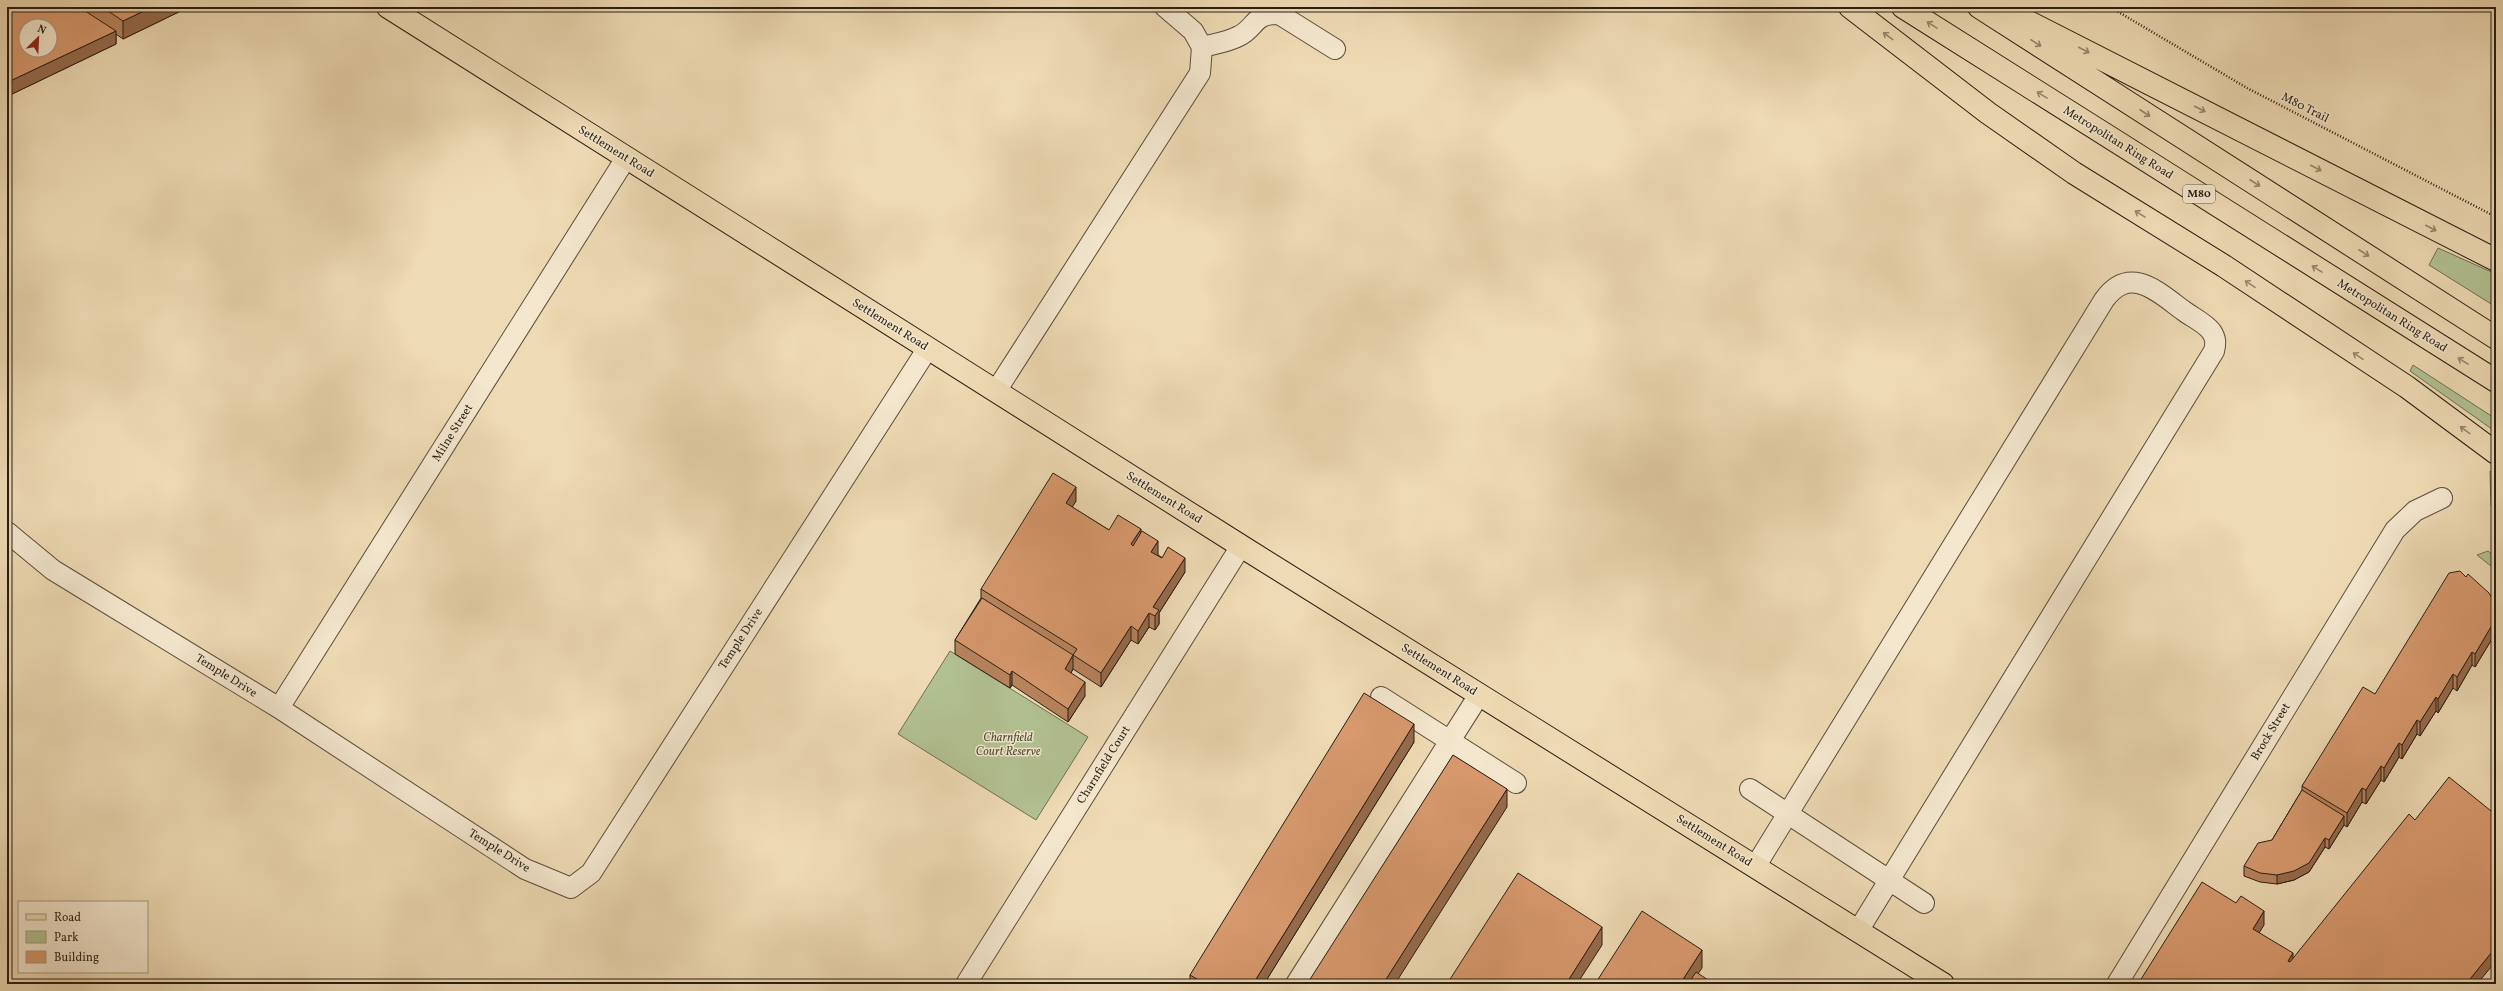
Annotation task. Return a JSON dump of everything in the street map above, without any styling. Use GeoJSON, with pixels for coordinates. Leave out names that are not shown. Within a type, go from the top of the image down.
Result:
{"type":"FeatureCollection","features":[{"type":"Feature","properties":{"kind":"main road","name":"Settlement Road"},"geometry":{"type":"LineString","coordinates":[[388,7],[1240,546],[1943,984]]}},
{"type":"Feature","properties":{"kind":"main road"},"geometry":{"type":"LineString","coordinates":[[1850,7],[1988,113],[2074,173],[2224,266],[2407,387],[2496,453]]}},
{"type":"Feature","properties":{"kind":"main road","name":"Metropolitan Ring Road"},"geometry":{"type":"LineString","coordinates":[[1903,7],[2496,381]]}},
{"type":"Feature","properties":{"kind":"main road"},"geometry":{"type":"LineString","coordinates":[[1979,7],[2496,338]]}},
{"type":"Feature","properties":{"kind":"main road"},"geometry":{"type":"LineString","coordinates":[[2000,7],[2496,260]]}},
{"type":"Feature","properties":{"kind":"street"},"geometry":{"type":"LineString","coordinates":[[996,391],[1200,74],[1202,47],[1193,31],[1165,7]]}},
{"type":"Feature","properties":{"kind":"street"},"geometry":{"type":"LineString","coordinates":[[1202,47],[1240,36],[1258,19],[1268,13],[1279,14],[1334,49]]}},
{"type":"Feature","properties":{"kind":"street","name":"Milne Street"},"geometry":{"type":"LineString","coordinates":[[279,708],[626,158]]}},
{"type":"Feature","properties":{"kind":"street"},"geometry":{"type":"LineString","coordinates":[[1756,867],[2112,288],[2124,283],[2137,283],[2152,288],[2210,330],[2216,340],[2214,351],[1858,931]]}},
{"type":"Feature","properties":{"kind":"street","name":"Temple Drive"},"geometry":{"type":"LineString","coordinates":[[7,532],[53,570],[279,708],[525,869],[571,888],[591,873],[928,348]]}},
{"type":"Feature","properties":{"kind":"street","name":"Brock Street"},"geometry":{"type":"LineString","coordinates":[[2117,984],[2395,530],[2415,512],[2442,498]]}},
{"type":"Feature","properties":{"kind":"street","name":"Charnfield Court"},"geometry":{"type":"LineString","coordinates":[[966,984],[1240,546]]}},
{"type":"Feature","properties":{"kind":"street"},"geometry":{"type":"LineString","coordinates":[[1296,984],[1479,695]]}},
{"type":"Feature","properties":{"kind":"street"},"geometry":{"type":"LineString","coordinates":[[1381,697],[1516,783]]}},
{"type":"Feature","properties":{"kind":"street"},"geometry":{"type":"LineString","coordinates":[[1750,790],[1924,903]]}},
{"type":"Feature","properties":{"kind":"path","name":"M80 Trail"},"geometry":{"type":"LineString","coordinates":[[2110,7],[2246,88],[2496,218]]}},
{"type":"Feature","properties":{"kind":"green space"},"geometry":{"type":"Polygon","coordinates":[[[2438,248],[2496,274],[2496,307],[2429,265],[2438,248]]]}},
{"type":"Feature","properties":{"kind":"green space"},"geometry":{"type":"Polygon","coordinates":[[[2413,365],[2496,419],[2496,432],[2410,371],[2413,365]]]}},
{"type":"Feature","properties":{"kind":"green space"},"geometry":{"type":"Polygon","coordinates":[[[2490,471],[2496,476],[2496,516],[2491,505],[2490,471]]]}},
{"type":"Feature","properties":{"kind":"green space"},"geometry":{"type":"Polygon","coordinates":[[[2488,551],[2496,558],[2496,570],[2477,555],[2488,551]]]}},
{"type":"Feature","properties":{"kind":"green space","name":"Charnfield Court Reserve"},"geometry":{"type":"Polygon","coordinates":[[[950,651],[1088,737],[1036,820],[898,734],[950,651]]]}},
{"type":"Feature","properties":{"kind":"building"},"geometry":{"type":"Polygon","coordinates":[[[7,7],[79,7],[116,31],[10,81],[7,79],[7,7]]]}},
{"type":"Feature","properties":{"kind":"building"},"geometry":{"type":"Polygon","coordinates":[[[102,7],[152,7],[123,21],[102,7]]]}},
{"type":"Feature","properties":{"kind":"building"},"geometry":{"type":"Polygon","coordinates":[[[1053,473],[1076,487],[1066,503],[1109,530],[1118,515],[1141,529],[1131,544],[1133,546],[1142,531],[1158,541],[1151,552],[1162,558],[1168,547],[1185,558],[1153,607],[1159,610],[1155,616],[1149,613],[1138,631],[1131,626],[1101,673],[1073,655],[1077,649],[981,589],[1053,473]]]}},
{"type":"Feature","properties":{"kind":"building"},"geometry":{"type":"Polygon","coordinates":[[[2460,571],[2466,577],[2468,574],[2489,593],[2493,600],[2495,620],[2475,654],[2472,652],[2457,677],[2453,674],[2438,699],[2436,697],[2420,722],[2417,720],[2402,745],[2399,743],[2384,768],[2381,766],[2366,790],[2362,788],[2347,813],[2302,786],[2363,687],[2375,694],[2449,573],[2460,571]]]}},
{"type":"Feature","properties":{"kind":"building"},"geometry":{"type":"Polygon","coordinates":[[[982,598],[1073,655],[1065,669],[1085,682],[1068,709],[1012,671],[1010,675],[955,640],[982,598]]]}},
{"type":"Feature","properties":{"kind":"building"},"geometry":{"type":"Polygon","coordinates":[[[1364,693],[1414,724],[1253,984],[1205,984],[1190,975],[1364,693]]]}},
{"type":"Feature","properties":{"kind":"building"},"geometry":{"type":"Polygon","coordinates":[[[1453,755],[1507,789],[1383,984],[1307,984],[1453,755]]]}},
{"type":"Feature","properties":{"kind":"building"},"geometry":{"type":"Polygon","coordinates":[[[2449,777],[2496,815],[2496,947],[2466,984],[2138,984],[2202,882],[2236,903],[2241,896],[2264,911],[2253,929],[2293,953],[2288,961],[2290,962],[2409,814],[2415,820],[2449,777]]]}},
{"type":"Feature","properties":{"kind":"building"},"geometry":{"type":"Polygon","coordinates":[[[2302,790],[2344,816],[2329,840],[2325,838],[2309,863],[2294,871],[2277,875],[2260,873],[2244,866],[2258,843],[2272,840],[2302,790]]]}},
{"type":"Feature","properties":{"kind":"building"},"geometry":{"type":"Polygon","coordinates":[[[1518,873],[1602,927],[1566,984],[1447,984],[1518,873]]]}},
{"type":"Feature","properties":{"kind":"building"},"geometry":{"type":"Polygon","coordinates":[[[1642,911],[1702,950],[1680,984],[1595,984],[1642,911]]]}},
{"type":"Feature","properties":{"kind":"building"},"geometry":{"type":"Polygon","coordinates":[[[1696,972],[1714,984],[1688,984],[1696,972]]]}}]}
